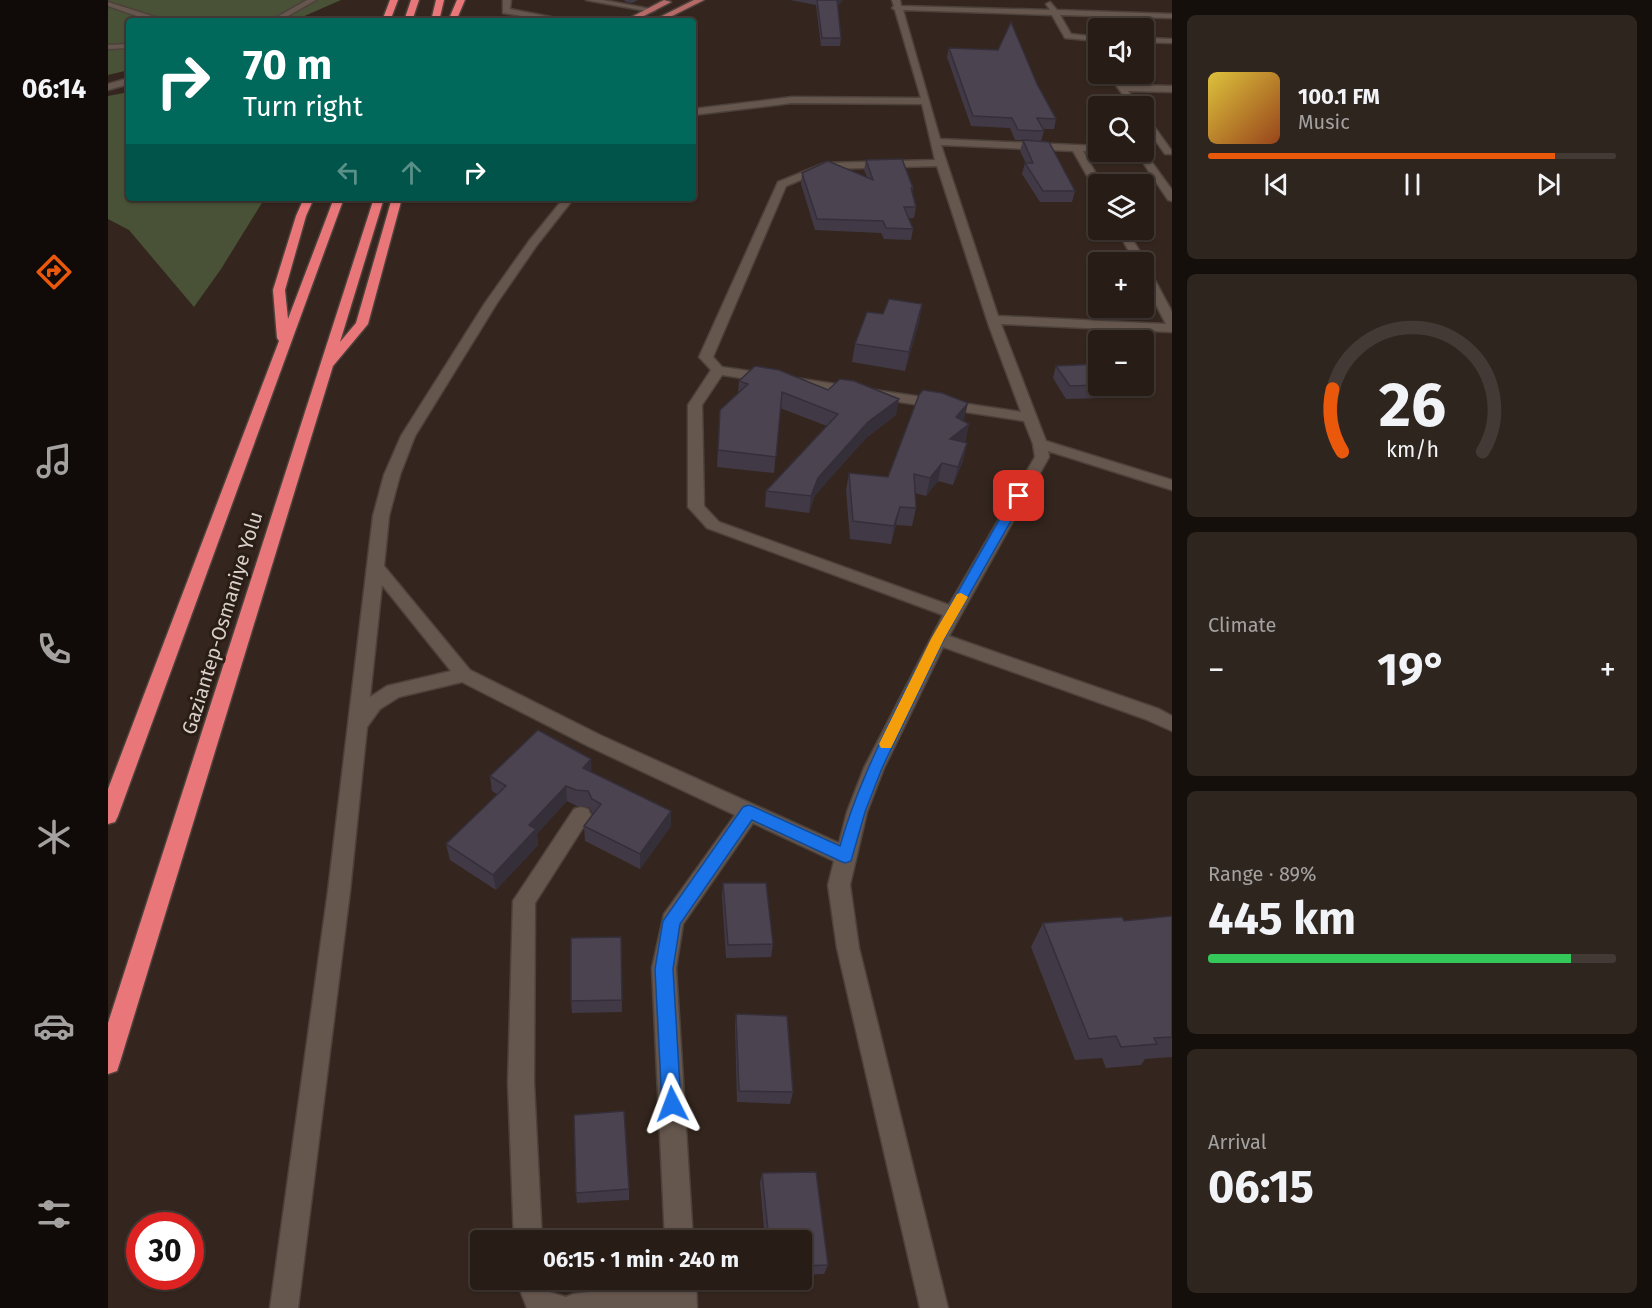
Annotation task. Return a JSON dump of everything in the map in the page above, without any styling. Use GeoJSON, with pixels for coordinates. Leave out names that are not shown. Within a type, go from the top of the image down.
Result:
{"type":"FeatureCollection","features":[{"type":"Feature","properties":{"kind":"highway"},"geometry":{"type":"LineString","coordinates":[[387,18],[394,0]]}},
{"type":"Feature","properties":{"kind":"highway"},"geometry":{"type":"LineString","coordinates":[[409,18],[415,0]]}},
{"type":"Feature","properties":{"kind":"highway"},"geometry":{"type":"LineString","coordinates":[[436,18],[440,0]]}},
{"type":"Feature","properties":{"kind":"highway"},"geometry":{"type":"LineString","coordinates":[[454,18],[461,0]]}},
{"type":"Feature","properties":{"kind":"highway"},"geometry":{"type":"LineString","coordinates":[[284,344],[279,290],[308,201]]}},
{"type":"Feature","properties":{"kind":"highway","name":"Gaziantep-Osmaniye Yolu"},"geometry":{"type":"LineString","coordinates":[[108,816],[338,201]]}},
{"type":"Feature","properties":{"kind":"highway","name":"Gaziantep-Osmaniye Yolu"},"geometry":{"type":"LineString","coordinates":[[108,1062],[378,201]]}},
{"type":"Feature","properties":{"kind":"highway"},"geometry":{"type":"LineString","coordinates":[[325,369],[362,324],[396,201]]}},
{"type":"Feature","properties":{"kind":"main road"},"geometry":{"type":"LineString","coordinates":[[635,18],[671,0]]}},
{"type":"Feature","properties":{"kind":"main road"},"geometry":{"type":"LineString","coordinates":[[662,18],[700,0]]}},
{"type":"Feature","properties":{"kind":"street"},"geometry":{"type":"LineString","coordinates":[[279,18],[312,0]]}},
{"type":"Feature","properties":{"kind":"street"},"geometry":{"type":"LineString","coordinates":[[507,0],[506,11],[549,18]]}},
{"type":"Feature","properties":{"kind":"street"},"geometry":{"type":"LineString","coordinates":[[590,0],[652,10]]}},
{"type":"Feature","properties":{"kind":"street"},"geometry":{"type":"LineString","coordinates":[[987,0],[991,11]]}},
{"type":"Feature","properties":{"kind":"street"},"geometry":{"type":"LineString","coordinates":[[1047,0],[1068,36],[1086,38],[1088,41]]}},
{"type":"Feature","properties":{"kind":"street"},"geometry":{"type":"LineString","coordinates":[[108,4],[149,18]]}},
{"type":"Feature","properties":{"kind":"street"},"geometry":{"type":"LineString","coordinates":[[934,1308],[848,948],[839,885],[857,812],[874,768],[952,612],[1042,457],[1040,444],[993,320],[941,163],[926,101],[896,4],[991,11],[1172,16]]}},
{"type":"Feature","properties":{"kind":"street"},"geometry":{"type":"LineString","coordinates":[[1154,40],[1172,41]]}},
{"type":"Feature","properties":{"kind":"street"},"geometry":{"type":"LineString","coordinates":[[108,47],[126,46]]}},
{"type":"Feature","properties":{"kind":"street"},"geometry":{"type":"LineString","coordinates":[[108,78],[126,74]]}},
{"type":"Feature","properties":{"kind":"street"},"geometry":{"type":"LineString","coordinates":[[108,87],[126,82]]}},
{"type":"Feature","properties":{"kind":"street"},"geometry":{"type":"LineString","coordinates":[[1119,84],[1128,96]]}},
{"type":"Feature","properties":{"kind":"street"},"geometry":{"type":"LineString","coordinates":[[1122,88],[1172,89]]}},
{"type":"Feature","properties":{"kind":"street"},"geometry":{"type":"LineString","coordinates":[[696,112],[792,100],[926,101]]}},
{"type":"Feature","properties":{"kind":"street"},"geometry":{"type":"LineString","coordinates":[[1154,131],[1170,152]]}},
{"type":"Feature","properties":{"kind":"street"},"geometry":{"type":"LineString","coordinates":[[936,142],[1088,149]]}},
{"type":"Feature","properties":{"kind":"street"},"geometry":{"type":"LineString","coordinates":[[1076,148],[1091,174]]}},
{"type":"Feature","properties":{"kind":"street"},"geometry":{"type":"LineString","coordinates":[[1154,151],[1170,152]]}},
{"type":"Feature","properties":{"kind":"street"},"geometry":{"type":"LineString","coordinates":[[1149,162],[1172,198]]}},
{"type":"Feature","properties":{"kind":"street"},"geometry":{"type":"LineString","coordinates":[[941,163],[825,166],[782,184],[706,357],[718,370],[1031,418]]}},
{"type":"Feature","properties":{"kind":"street"},"geometry":{"type":"LineString","coordinates":[[284,1308],[339,891],[381,516],[392,475],[408,436],[491,303],[533,243],[567,201]]}},
{"type":"Feature","properties":{"kind":"street"},"geometry":{"type":"LineString","coordinates":[[1154,289],[1172,323]]}},
{"type":"Feature","properties":{"kind":"street"},"geometry":{"type":"LineString","coordinates":[[993,320],[1172,328]]}},
{"type":"Feature","properties":{"kind":"street"},"geometry":{"type":"LineString","coordinates":[[718,370],[694,405],[696,507],[712,525],[952,612]]}},
{"type":"Feature","properties":{"kind":"street"},"geometry":{"type":"LineString","coordinates":[[1040,444],[1172,485]]}},
{"type":"Feature","properties":{"kind":"street"},"geometry":{"type":"LineString","coordinates":[[375,566],[464,675],[595,741],[845,856]]}},
{"type":"Feature","properties":{"kind":"street"},"geometry":{"type":"LineString","coordinates":[[938,639],[1152,714],[1172,724]]}},
{"type":"Feature","properties":{"kind":"street"},"geometry":{"type":"LineString","coordinates":[[357,727],[373,704],[394,691],[464,675]]}},
{"type":"Feature","properties":{"kind":"street"},"geometry":{"type":"LineString","coordinates":[[678,1230],[664,969],[672,921],[749,812]]}},
{"type":"Feature","properties":{"kind":"street"},"geometry":{"type":"LineString","coordinates":[[528,1230],[521,1083],[524,902],[581,815]]}},
{"type":"Feature","properties":{"kind":"street"},"geometry":{"type":"LineString","coordinates":[[534,1290],[540,1304],[558,1308]]}},
{"type":"Feature","properties":{"kind":"street"},"geometry":{"type":"LineString","coordinates":[[573,1308],[682,1294]]}},
{"type":"Feature","properties":{"kind":"green space"},"geometry":{"type":"Polygon","coordinates":[[[108,0],[341,0],[300,18],[126,18],[126,71],[108,75],[108,0]]]}},
{"type":"Feature","properties":{"kind":"green space"},"geometry":{"type":"Polygon","coordinates":[[[126,93],[126,201],[263,201],[221,269],[194,307],[129,230],[108,219],[108,96],[126,93]]]}},
{"type":"Feature","properties":{"kind":"building"},"geometry":{"type":"Polygon","coordinates":[[[817,0],[837,0],[841,38],[822,38],[817,0]]]}},
{"type":"Feature","properties":{"kind":"building"},"geometry":{"type":"Polygon","coordinates":[[[1011,22],[1037,84],[1056,119],[1037,118],[1044,131],[1018,130],[1012,118],[973,116],[949,48],[998,50],[1011,22]]]}},
{"type":"Feature","properties":{"kind":"building"},"geometry":{"type":"Polygon","coordinates":[[[1023,140],[1049,142],[1075,191],[1043,191],[1025,163],[1033,163],[1023,140]]]}},
{"type":"Feature","properties":{"kind":"building"},"geometry":{"type":"Polygon","coordinates":[[[902,159],[913,188],[911,188],[916,207],[904,207],[913,229],[886,228],[883,221],[817,219],[802,173],[828,161],[873,180],[866,160],[902,159]]]}},
{"type":"Feature","properties":{"kind":"building"},"geometry":{"type":"Polygon","coordinates":[[[889,299],[922,304],[909,352],[855,344],[867,312],[883,314],[889,299]]]}},
{"type":"Feature","properties":{"kind":"building"},"geometry":{"type":"Polygon","coordinates":[[[1088,364],[1088,385],[1070,386],[1056,366],[1088,364]]]}},
{"type":"Feature","properties":{"kind":"building"},"geometry":{"type":"Polygon","coordinates":[[[755,366],[779,370],[828,390],[840,379],[854,381],[899,399],[868,422],[818,478],[811,496],[766,491],[838,414],[782,392],[776,457],[718,450],[720,410],[748,384],[739,381],[755,366]]]}},
{"type":"Feature","properties":{"kind":"building"},"geometry":{"type":"Polygon","coordinates":[[[923,390],[942,393],[968,403],[956,417],[969,424],[950,439],[967,443],[958,467],[942,463],[930,478],[914,474],[916,508],[900,507],[894,526],[853,521],[849,473],[888,477],[919,395],[923,390]]]}},
{"type":"Feature","properties":{"kind":"building"},"geometry":{"type":"Polygon","coordinates":[[[538,730],[591,759],[583,768],[671,811],[640,854],[584,826],[601,804],[592,799],[588,791],[566,786],[529,825],[536,829],[493,875],[446,844],[506,786],[490,776],[538,730]]]}},
{"type":"Feature","properties":{"kind":"building"},"geometry":{"type":"Polygon","coordinates":[[[723,883],[766,883],[773,944],[728,945],[723,883]]]}},
{"type":"Feature","properties":{"kind":"building"},"geometry":{"type":"Polygon","coordinates":[[[1172,916],[1172,1037],[1154,1038],[1157,1044],[1121,1047],[1116,1036],[1089,1039],[1043,923],[1122,917],[1124,921],[1172,916]]]}},
{"type":"Feature","properties":{"kind":"building"},"geometry":{"type":"Polygon","coordinates":[[[621,937],[622,1000],[571,1001],[571,938],[621,937]]]}},
{"type":"Feature","properties":{"kind":"building"},"geometry":{"type":"Polygon","coordinates":[[[736,1014],[787,1016],[793,1092],[739,1091],[736,1014]]]}},
{"type":"Feature","properties":{"kind":"building"},"geometry":{"type":"Polygon","coordinates":[[[624,1111],[629,1189],[576,1193],[574,1115],[624,1111]]]}},
{"type":"Feature","properties":{"kind":"building"},"geometry":{"type":"Polygon","coordinates":[[[816,1172],[828,1265],[812,1266],[812,1230],[768,1230],[762,1173],[816,1172]]]}},
{"type":"Feature","properties":{"kind":"slow traffic"},"geometry":{"type":"LineString","coordinates":[[886,744],[961,597]]}},
{"type":"Feature","properties":{"kind":"route"},"geometry":{"type":"LineString","coordinates":[[672,1104],[664,969],[672,921],[749,812],[845,856],[857,812],[874,768],[938,639],[1019,496]]}}]}
